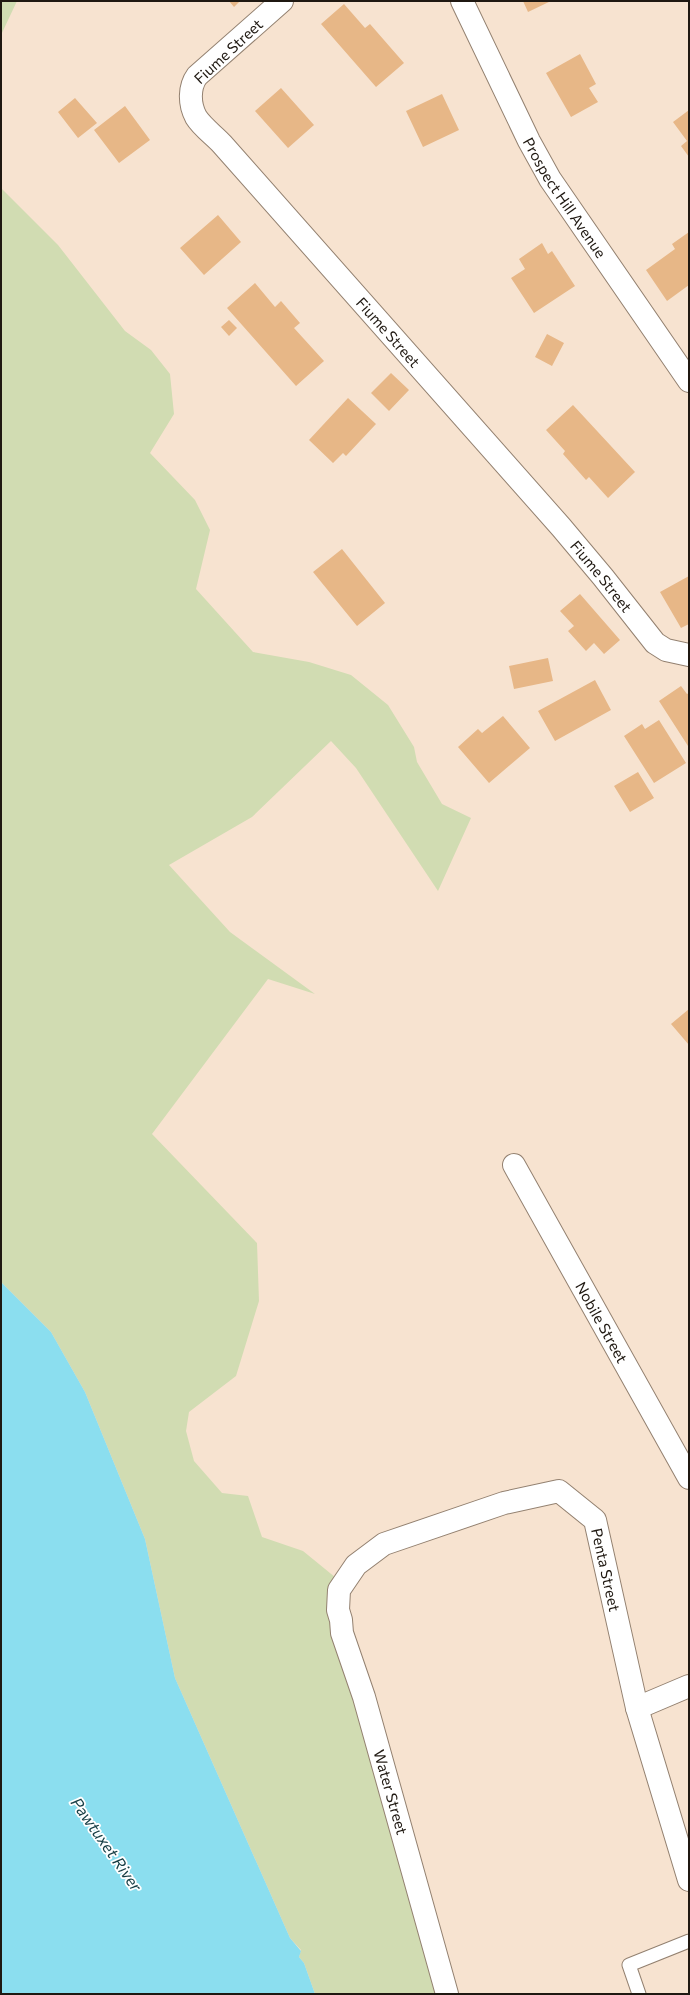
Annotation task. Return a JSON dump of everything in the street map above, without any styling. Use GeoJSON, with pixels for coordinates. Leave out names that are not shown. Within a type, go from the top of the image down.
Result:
{"type":"FeatureCollection","features":[{"type":"Feature","properties":{"kind":"street","name":"Fiume Street"},"geometry":{"type":"LineString","coordinates":[[282,1],[197,76],[191,85],[190,94],[196,117],[222,144],[561,527],[603,576],[655,642],[666,650],[689,655]]}},
{"type":"Feature","properties":{"kind":"street","name":"Prospect Hill Avenue"},"geometry":{"type":"LineString","coordinates":[[462,1],[529,141],[550,179],[689,381]]}},
{"type":"Feature","properties":{"kind":"street","name":"Nobile Street"},"geometry":{"type":"LineString","coordinates":[[514,1165],[689,1478]]}},
{"type":"Feature","properties":{"kind":"street","name":"Penta Street"},"geometry":{"type":"LineString","coordinates":[[339,1590],[356,1565],[368,1558],[384,1544],[504,1503],[559,1491],[594,1520],[637,1708],[689,1880]]}},
{"type":"Feature","properties":{"kind":"street","name":"Water Street"},"geometry":{"type":"LineString","coordinates":[[339,1590],[338,1610],[341,1620],[342,1633],[364,1697],[447,1994]]}},
{"type":"Feature","properties":{"kind":"street"},"geometry":{"type":"LineString","coordinates":[[637,1708],[689,1686]]}},
{"type":"Feature","properties":{"kind":"lane"},"geometry":{"type":"LineString","coordinates":[[639,1994],[629,1965],[689,1941]]}},
{"type":"Feature","properties":{"kind":"green space"},"geometry":{"type":"Polygon","coordinates":[[[1,1],[17,1],[1,35],[1,1]]]}},
{"type":"Feature","properties":{"kind":"green space"},"geometry":{"type":"Polygon","coordinates":[[[1,188],[58,245],[125,331],[151,350],[170,374],[174,414],[150,453],[195,500],[210,530],[196,589],[253,652],[309,662],[351,675],[388,705],[414,747],[417,762],[442,804],[471,818],[438,891],[356,768],[331,741],[252,817],[169,865],[230,932],[315,994],[268,979],[152,1134],[257,1243],[259,1301],[236,1376],[189,1412],[186,1431],[194,1461],[222,1493],[248,1496],[262,1537],[303,1551],[341,1582],[341,1616],[448,1994],[315,1994],[304,1963],[299,1957],[301,1950],[290,1938],[175,1678],[145,1539],[85,1392],[51,1332],[1,1282],[1,188]]]}},
{"type":"Feature","properties":{"kind":"water","name":"Pawtuxet River"},"geometry":{"type":"Polygon","coordinates":[[[1,1282],[51,1332],[85,1392],[145,1539],[175,1678],[290,1938],[301,1951],[299,1957],[304,1963],[315,1994],[1,1994],[1,1282]]]}},
{"type":"Feature","properties":{"kind":"building"},"geometry":{"type":"Polygon","coordinates":[[[229,1],[240,1],[234,7],[229,1]]]}},
{"type":"Feature","properties":{"kind":"building"},"geometry":{"type":"Polygon","coordinates":[[[523,1],[551,1],[528,12],[523,1]]]}},
{"type":"Feature","properties":{"kind":"building"},"geometry":{"type":"Polygon","coordinates":[[[344,4],[365,28],[370,24],[404,63],[376,87],[321,24],[344,4]]]}},
{"type":"Feature","properties":{"kind":"building"},"geometry":{"type":"Polygon","coordinates":[[[580,54],[596,84],[589,88],[598,102],[571,117],[546,73],[580,54]]]}},
{"type":"Feature","properties":{"kind":"building"},"geometry":{"type":"Polygon","coordinates":[[[281,88],[314,125],[288,148],[255,111],[281,88]]]}},
{"type":"Feature","properties":{"kind":"building"},"geometry":{"type":"Polygon","coordinates":[[[442,94],[459,130],[423,147],[406,111],[442,94]]]}},
{"type":"Feature","properties":{"kind":"building"},"geometry":{"type":"Polygon","coordinates":[[[75,98],[97,123],[78,138],[58,112],[75,98]]]}},
{"type":"Feature","properties":{"kind":"building"},"geometry":{"type":"Polygon","coordinates":[[[125,106],[150,140],[119,163],[94,130],[125,106]]]}},
{"type":"Feature","properties":{"kind":"building"},"geometry":{"type":"Polygon","coordinates":[[[689,110],[689,157],[681,146],[687,141],[673,122],[689,110]]]}},
{"type":"Feature","properties":{"kind":"building"},"geometry":{"type":"Polygon","coordinates":[[[218,215],[241,242],[204,275],[180,248],[218,215]]]}},
{"type":"Feature","properties":{"kind":"building"},"geometry":{"type":"Polygon","coordinates":[[[689,232],[689,285],[667,301],[646,270],[675,249],[672,244],[689,232]]]}},
{"type":"Feature","properties":{"kind":"building"},"geometry":{"type":"Polygon","coordinates":[[[542,243],[548,254],[552,251],[575,286],[534,313],[511,278],[525,269],[519,259],[542,243]]]}},
{"type":"Feature","properties":{"kind":"building"},"geometry":{"type":"Polygon","coordinates":[[[255,283],[275,307],[281,301],[300,323],[294,328],[324,361],[296,386],[227,308],[255,283]]]}},
{"type":"Feature","properties":{"kind":"building"},"geometry":{"type":"Polygon","coordinates":[[[229,320],[237,328],[229,336],[221,327],[229,320]]]}},
{"type":"Feature","properties":{"kind":"building"},"geometry":{"type":"Polygon","coordinates":[[[547,334],[564,343],[552,366],[535,357],[547,334]]]}},
{"type":"Feature","properties":{"kind":"building"},"geometry":{"type":"Polygon","coordinates":[[[391,373],[409,390],[389,411],[371,393],[391,373]]]}},
{"type":"Feature","properties":{"kind":"building"},"geometry":{"type":"Polygon","coordinates":[[[348,398],[376,424],[346,456],[343,453],[333,463],[309,440],[348,398]]]}},
{"type":"Feature","properties":{"kind":"building"},"geometry":{"type":"Polygon","coordinates":[[[573,405],[635,472],[608,498],[589,477],[586,480],[563,454],[565,451],[546,430],[573,405]]]}},
{"type":"Feature","properties":{"kind":"building"},"geometry":{"type":"Polygon","coordinates":[[[342,549],[385,603],[357,626],[313,572],[342,549]]]}},
{"type":"Feature","properties":{"kind":"building"},"geometry":{"type":"Polygon","coordinates":[[[689,576],[689,624],[681,628],[660,592],[689,576]]]}},
{"type":"Feature","properties":{"kind":"building"},"geometry":{"type":"Polygon","coordinates":[[[580,594],[620,640],[604,654],[594,643],[586,651],[568,631],[574,626],[560,611],[580,594]]]}},
{"type":"Feature","properties":{"kind":"building"},"geometry":{"type":"Polygon","coordinates":[[[548,658],[553,681],[514,689],[509,666],[548,658]]]}},
{"type":"Feature","properties":{"kind":"building"},"geometry":{"type":"Polygon","coordinates":[[[595,680],[611,710],[555,741],[538,711],[595,680]]]}},
{"type":"Feature","properties":{"kind":"building"},"geometry":{"type":"Polygon","coordinates":[[[681,686],[687,694],[689,693],[688,746],[659,701],[681,686]]]}},
{"type":"Feature","properties":{"kind":"building"},"geometry":{"type":"Polygon","coordinates":[[[503,716],[530,748],[489,783],[458,747],[478,729],[482,733],[503,716]]]}},
{"type":"Feature","properties":{"kind":"building"},"geometry":{"type":"Polygon","coordinates":[[[659,720],[686,763],[654,783],[624,736],[642,724],[645,729],[659,720]]]}},
{"type":"Feature","properties":{"kind":"building"},"geometry":{"type":"Polygon","coordinates":[[[638,772],[654,798],[630,812],[614,786],[638,772]]]}},
{"type":"Feature","properties":{"kind":"building"},"geometry":{"type":"Polygon","coordinates":[[[689,1009],[689,1045],[671,1024],[689,1009]]]}}]}
